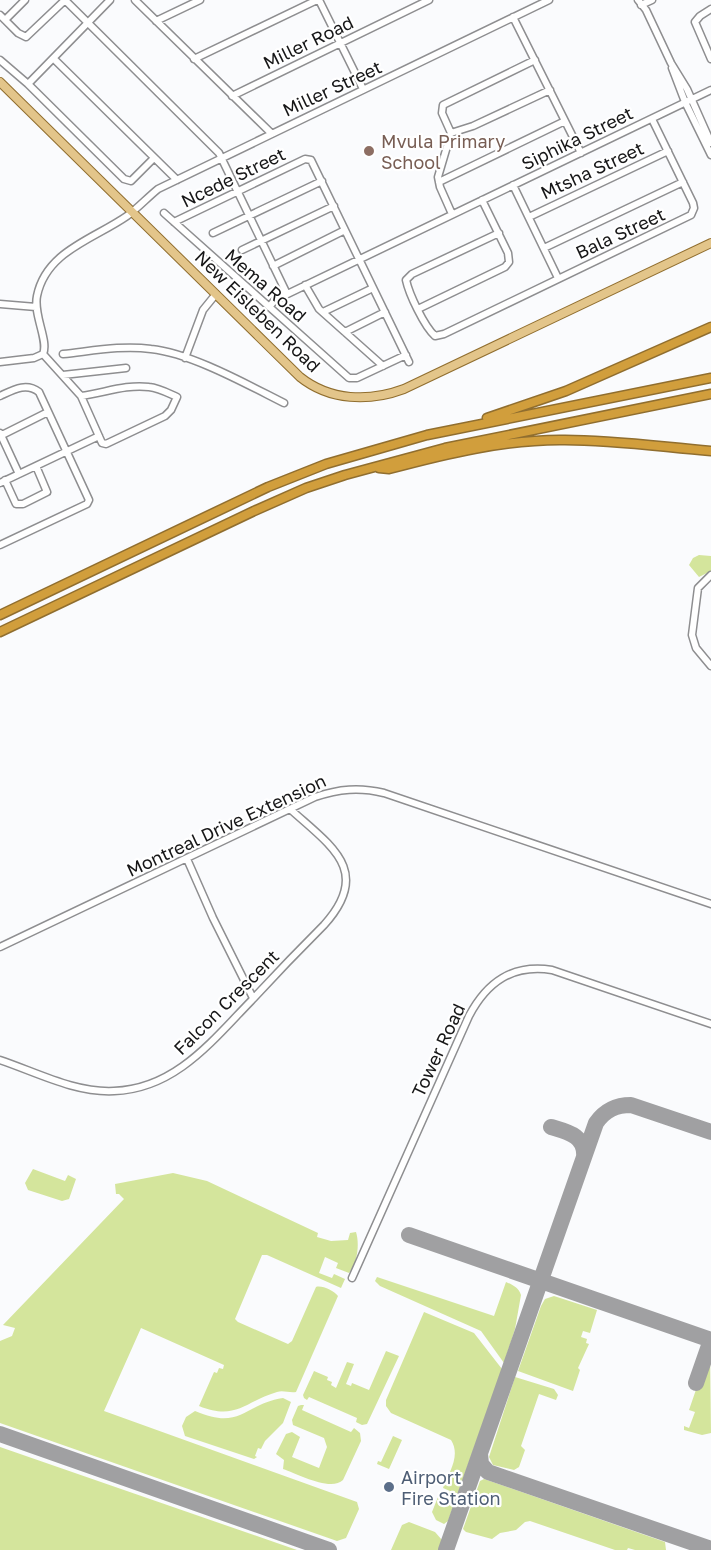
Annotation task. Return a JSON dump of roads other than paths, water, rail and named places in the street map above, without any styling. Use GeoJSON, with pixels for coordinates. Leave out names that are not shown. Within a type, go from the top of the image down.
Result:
{"type":"FeatureCollection","features":[{"type":"Feature","properties":{"kind":"highway"},"geometry":{"type":"LineString","coordinates":[[444,432],[546,399],[711,327]]}},
{"type":"Feature","properties":{"kind":"highway"},"geometry":{"type":"LineString","coordinates":[[0,615],[285,479],[357,454],[444,432],[711,378]]}},
{"type":"Feature","properties":{"kind":"highway"},"geometry":{"type":"LineString","coordinates":[[0,632],[306,488],[373,466],[445,448],[711,394]]}},
{"type":"Feature","properties":{"kind":"highway"},"geometry":{"type":"LineString","coordinates":[[373,466],[389,469],[482,448],[564,440],[711,451]]}},
{"type":"Feature","properties":{"kind":"main road","name":"New Eisleben Road"},"geometry":{"type":"LineString","coordinates":[[0,82],[302,379],[324,390],[346,397],[376,397],[402,390],[711,243]]}},
{"type":"Feature","properties":{"kind":"street"},"geometry":{"type":"LineString","coordinates":[[25,0],[3,18],[21,35],[28,36],[65,0],[222,158],[287,294]]}},
{"type":"Feature","properties":{"kind":"street"},"geometry":{"type":"LineString","coordinates":[[28,84],[110,0]]}},
{"type":"Feature","properties":{"kind":"street"},"geometry":{"type":"LineString","coordinates":[[135,0],[271,134]]}},
{"type":"Feature","properties":{"kind":"street"},"geometry":{"type":"LineString","coordinates":[[156,21],[200,0]]}},
{"type":"Feature","properties":{"kind":"street"},"geometry":{"type":"LineString","coordinates":[[194,59],[318,0],[363,89]]}},
{"type":"Feature","properties":{"kind":"street","name":"Miller Road"},"geometry":{"type":"LineString","coordinates":[[232,96],[429,0]]}},
{"type":"Feature","properties":{"kind":"street","name":"Miller Street"},"geometry":{"type":"LineString","coordinates":[[36,307],[40,287],[46,272],[53,264],[70,249],[132,212],[159,189],[549,0]]}},
{"type":"Feature","properties":{"kind":"street"},"geometry":{"type":"LineString","coordinates":[[645,3],[711,155]]}},
{"type":"Feature","properties":{"kind":"street"},"geometry":{"type":"LineString","coordinates":[[711,9],[695,22],[708,48],[711,60]]}},
{"type":"Feature","properties":{"kind":"street"},"geometry":{"type":"LineString","coordinates":[[513,16],[581,153]]}},
{"type":"Feature","properties":{"kind":"street"},"geometry":{"type":"LineString","coordinates":[[54,59],[177,180]]}},
{"type":"Feature","properties":{"kind":"street"},"geometry":{"type":"LineString","coordinates":[[0,60],[28,84],[124,179],[131,181],[154,158]]}},
{"type":"Feature","properties":{"kind":"street"},"geometry":{"type":"LineString","coordinates":[[452,214],[438,182],[451,133],[442,113],[443,105],[535,60]]}},
{"type":"Feature","properties":{"kind":"street"},"geometry":{"type":"LineString","coordinates":[[451,133],[472,126],[550,90]]}},
{"type":"Feature","properties":{"kind":"street","name":"Siphika Street"},"geometry":{"type":"LineString","coordinates":[[269,307],[275,300],[305,285],[711,90]]}},
{"type":"Feature","properties":{"kind":"street"},"geometry":{"type":"LineString","coordinates":[[688,101],[711,143]]}},
{"type":"Feature","properties":{"kind":"street"},"geometry":{"type":"LineString","coordinates":[[544,248],[683,182],[652,118]]}},
{"type":"Feature","properties":{"kind":"street"},"geometry":{"type":"LineString","coordinates":[[438,182],[565,121]]}},
{"type":"Feature","properties":{"kind":"street","name":"Mtsha Street"},"geometry":{"type":"LineString","coordinates":[[529,217],[668,151]]}},
{"type":"Feature","properties":{"kind":"street","name":"Ncede Street"},"geometry":{"type":"LineString","coordinates":[[174,222],[304,159],[313,162],[322,181]]}},
{"type":"Feature","properties":{"kind":"street"},"geometry":{"type":"LineString","coordinates":[[213,233],[322,181],[407,358],[383,366],[319,309],[305,285]]}},
{"type":"Feature","properties":{"kind":"street","name":"Bala Street"},"geometry":{"type":"LineString","coordinates":[[418,309],[432,334],[436,336],[444,334],[688,217],[693,212],[693,203],[683,182]]}},
{"type":"Feature","properties":{"kind":"street"},"geometry":{"type":"LineString","coordinates":[[513,185],[558,278]]}},
{"type":"Feature","properties":{"kind":"street"},"geometry":{"type":"LineString","coordinates":[[482,200],[499,233],[509,256],[509,262],[506,267],[418,309],[407,283],[410,275],[499,233]]}},
{"type":"Feature","properties":{"kind":"street"},"geometry":{"type":"LineString","coordinates":[[242,250],[334,206]]}},
{"type":"Feature","properties":{"kind":"street","name":"Mema Road"},"geometry":{"type":"LineString","coordinates":[[164,213],[349,378],[357,378],[383,366]]}},
{"type":"Feature","properties":{"kind":"street"},"geometry":{"type":"LineString","coordinates":[[273,266],[345,230]]}},
{"type":"Feature","properties":{"kind":"street"},"geometry":{"type":"LineString","coordinates":[[323,312],[373,288]]}},
{"type":"Feature","properties":{"kind":"street"},"geometry":{"type":"LineString","coordinates":[[185,358],[203,310],[216,294]]}},
{"type":"Feature","properties":{"kind":"street"},"geometry":{"type":"LineString","coordinates":[[0,304],[36,307],[45,345],[43,354]]}},
{"type":"Feature","properties":{"kind":"street"},"geometry":{"type":"LineString","coordinates":[[345,332],[385,312]]}},
{"type":"Feature","properties":{"kind":"street"},"geometry":{"type":"LineString","coordinates":[[63,354],[129,347],[159,350],[185,358],[284,403]]}},
{"type":"Feature","properties":{"kind":"street"},"geometry":{"type":"LineString","coordinates":[[0,362],[34,358],[43,354]]}},
{"type":"Feature","properties":{"kind":"street"},"geometry":{"type":"LineString","coordinates":[[43,354],[81,396],[102,443],[106,444],[136,431],[169,413],[177,397],[157,389],[139,387],[111,389],[81,396]]}},
{"type":"Feature","properties":{"kind":"street"},"geometry":{"type":"LineString","coordinates":[[63,375],[126,368]]}},
{"type":"Feature","properties":{"kind":"street"},"geometry":{"type":"LineString","coordinates":[[0,396],[18,388],[32,388],[39,393],[89,498],[88,502],[0,545]]}},
{"type":"Feature","properties":{"kind":"street"},"geometry":{"type":"LineString","coordinates":[[19,474],[1,434],[48,412]]}},
{"type":"Feature","properties":{"kind":"street"},"geometry":{"type":"LineString","coordinates":[[36,466],[47,492],[23,504],[16,504],[3,481],[99,436]]}},
{"type":"Feature","properties":{"kind":"street"},"geometry":{"type":"LineString","coordinates":[[711,575],[698,588],[693,625],[693,642],[711,666]]}},
{"type":"Feature","properties":{"kind":"street","name":"Montreal Drive Extension"},"geometry":{"type":"LineString","coordinates":[[0,947],[290,809],[332,791],[346,789],[371,790],[711,904]]}},
{"type":"Feature","properties":{"kind":"street","name":"Falcon Crescent"},"geometry":{"type":"LineString","coordinates":[[0,1060],[65,1083],[88,1089],[114,1091],[150,1084],[172,1074],[196,1058],[336,911],[345,891],[345,870],[338,855],[290,809]]}},
{"type":"Feature","properties":{"kind":"street"},"geometry":{"type":"LineString","coordinates":[[187,859],[213,918],[254,998]]}},
{"type":"Feature","properties":{"kind":"street","name":"Tower Road"},"geometry":{"type":"LineString","coordinates":[[352,1278],[469,1016],[481,996],[492,984],[521,970],[533,968],[552,970],[711,1024]]}},
{"type":"Feature","properties":{"kind":"place","name":"Mvula Primary School"},"geometry":{"type":"Point","coordinates":[369,151]}},
{"type":"Feature","properties":{"kind":"place","name":"Airport Fire Station"},"geometry":{"type":"Point","coordinates":[389,1487]}}]}
